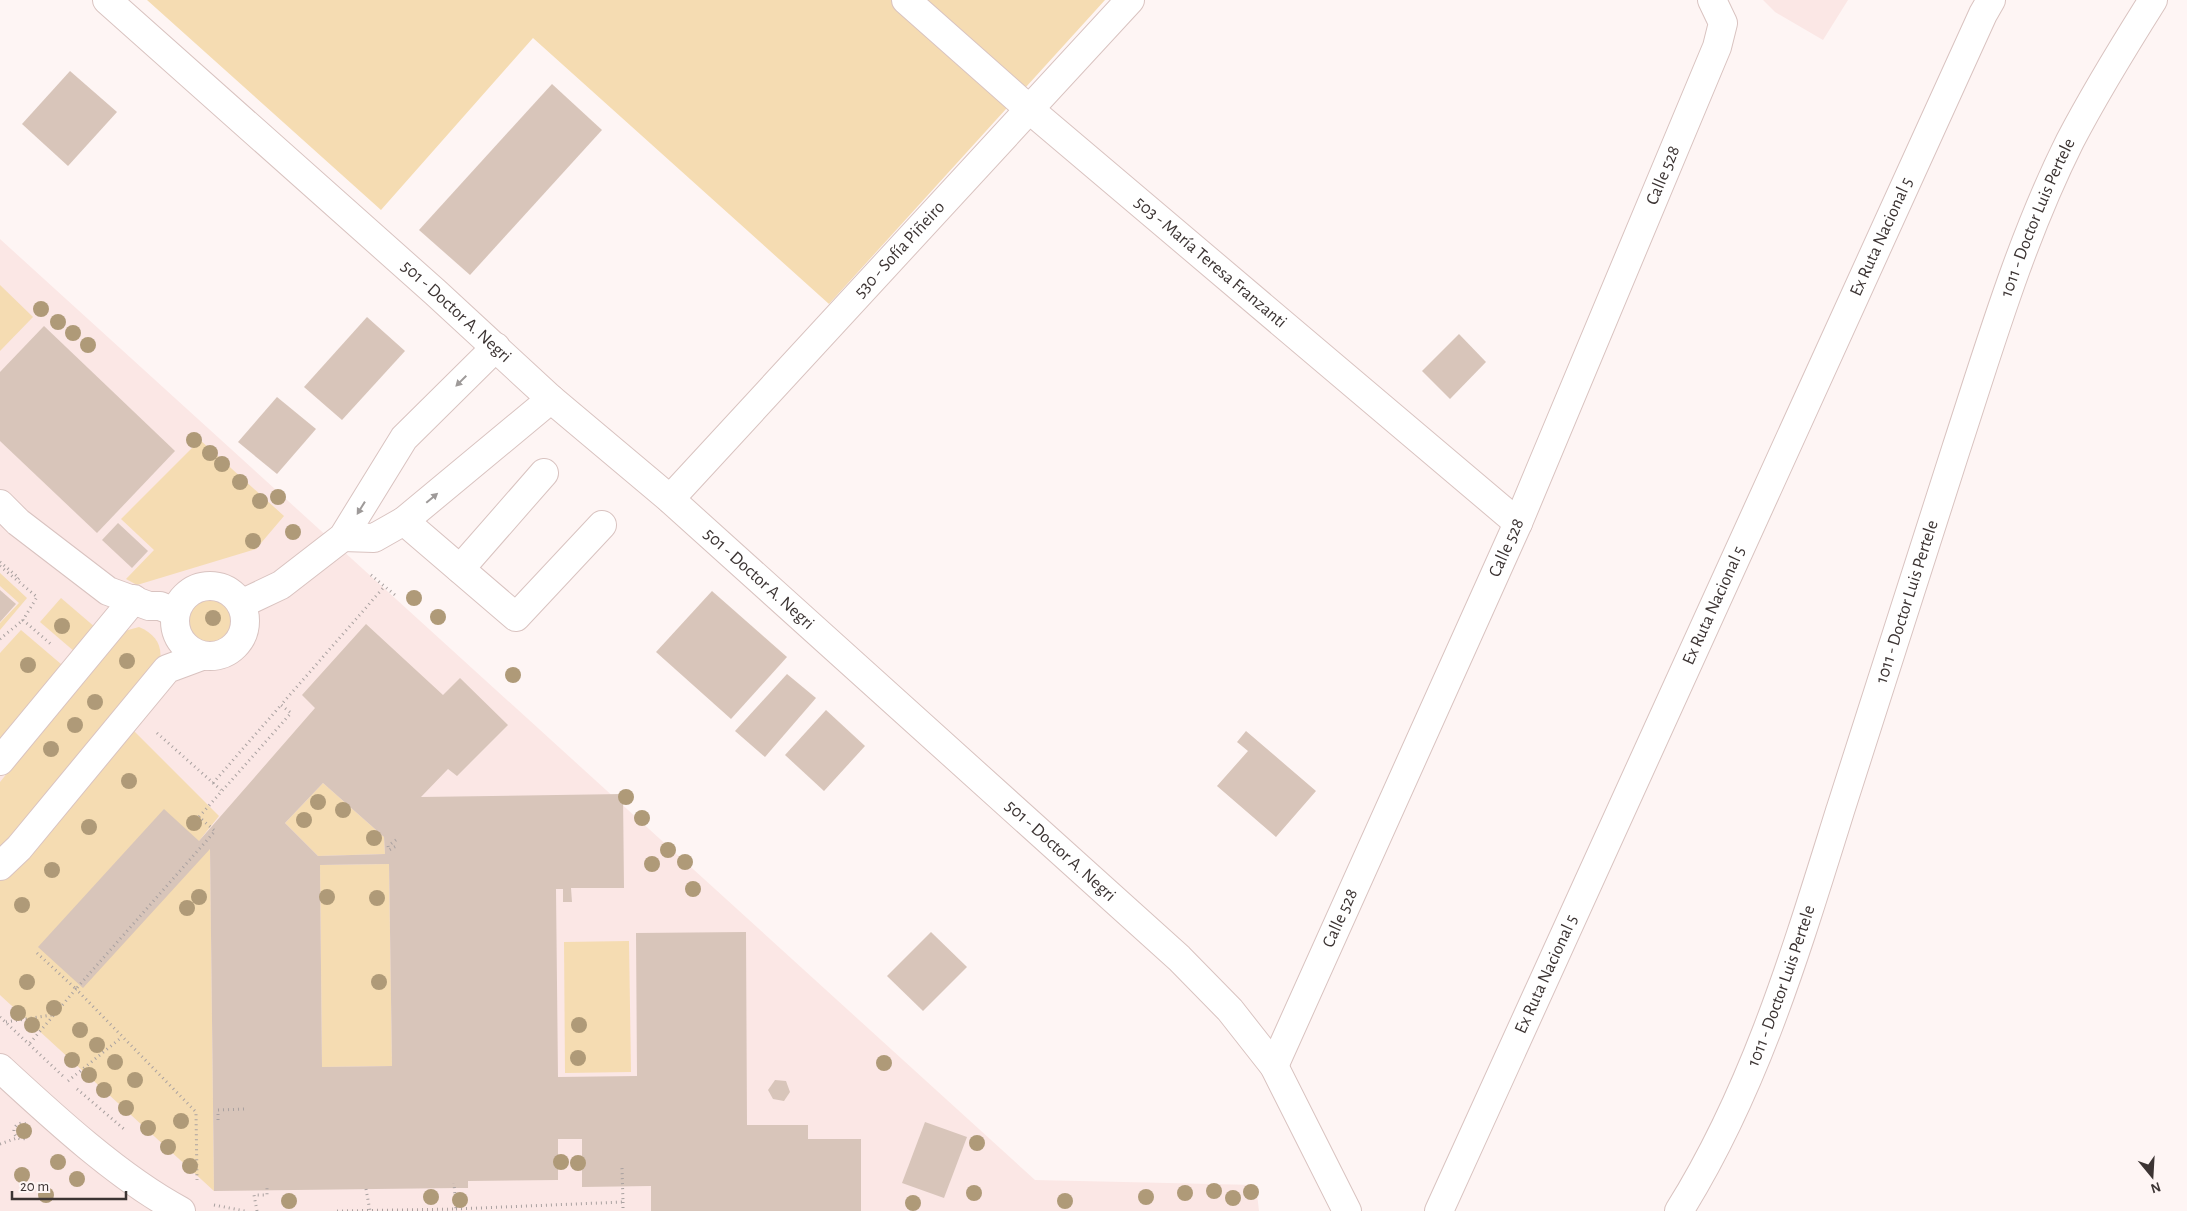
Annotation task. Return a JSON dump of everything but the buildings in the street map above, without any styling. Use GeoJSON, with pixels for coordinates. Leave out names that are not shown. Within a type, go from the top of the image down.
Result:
{"type":"FeatureCollection","features":[{"type":"Feature","properties":{"kind":"street","name":"501 - Doctor A. Negri"},"geometry":{"type":"LineString","coordinates":[[107,0],[552,398],[670,499],[1179,958],[1230,1010],[1274,1066],[1346,1211]]}},
{"type":"Feature","properties":{"kind":"street","name":"503 - María Teresa Franzanti"},"geometry":{"type":"LineString","coordinates":[[906,0],[1028,109],[1518,523]]}},
{"type":"Feature","properties":{"kind":"street","name":"530 - Sofía Piñeiro"},"geometry":{"type":"LineString","coordinates":[[670,499],[1130,0]]}},
{"type":"Feature","properties":{"kind":"street","name":"Ex Ruta Nacional 5"},"geometry":{"type":"LineString","coordinates":[[1439,1211],[1991,0]]}},
{"type":"Feature","properties":{"kind":"street","name":"1011 - Doctor Luis Pertele"},"geometry":{"type":"LineString","coordinates":[[1679,1211],[1700,1177],[1732,1114],[1782,995],[1992,338],[2038,213],[2070,142],[2110,69],[2153,0]]}},
{"type":"Feature","properties":{"kind":"street","name":"Calle 528"},"geometry":{"type":"LineString","coordinates":[[1274,1066],[1518,523],[1717,47],[1717,12]]}},
{"type":"Feature","properties":{"kind":"street"},"geometry":{"type":"LineString","coordinates":[[241,604],[281,585],[343,537],[404,438],[496,347]]}},
{"type":"Feature","properties":{"kind":"street"},"geometry":{"type":"LineString","coordinates":[[343,537],[374,538],[404,521],[552,398]]}},
{"type":"Feature","properties":{"kind":"street"},"geometry":{"type":"LineString","coordinates":[[460,569],[544,473]]}},
{"type":"Feature","properties":{"kind":"street"},"geometry":{"type":"LineString","coordinates":[[0,504],[18,522],[108,591],[149,606],[160,606],[175,612]]}},
{"type":"Feature","properties":{"kind":"street"},"geometry":{"type":"LineString","coordinates":[[404,521],[516,617],[602,525]]}},
{"type":"Feature","properties":{"kind":"street"},"geometry":{"type":"LineString","coordinates":[[200,587],[224,588],[234,595],[241,604],[245,616],[245,628],[234,648],[214,657],[202,656],[191,652],[176,635],[174,624],[175,612],[180,601],[189,592],[200,587]]}},
{"type":"Feature","properties":{"kind":"street"},"geometry":{"type":"LineString","coordinates":[[0,761],[134,599]]}},
{"type":"Feature","properties":{"kind":"street"},"geometry":{"type":"LineString","coordinates":[[0,866],[19,848],[166,669],[202,656]]}},
{"type":"Feature","properties":{"kind":"street"},"geometry":{"type":"LineString","coordinates":[[0,1068],[43,1108],[108,1160],[162,1201],[181,1211]]}},
{"type":"Feature","properties":{"kind":"path"},"geometry":{"type":"LineString","coordinates":[[0,562],[20,578],[17,580]]}},
{"type":"Feature","properties":{"kind":"path"},"geometry":{"type":"LineString","coordinates":[[371,574],[394,595]]}},
{"type":"Feature","properties":{"kind":"path"},"geometry":{"type":"LineString","coordinates":[[221,790],[213,783],[384,586]]}},
{"type":"Feature","properties":{"kind":"path"},"geometry":{"type":"LineString","coordinates":[[0,639],[23,620]]}},
{"type":"Feature","properties":{"kind":"path"},"geometry":{"type":"LineString","coordinates":[[0,1017],[30,1043],[76,988],[215,831],[199,817],[291,713],[281,706]]}},
{"type":"Feature","properties":{"kind":"path"},"geometry":{"type":"LineString","coordinates":[[396,840],[388,846],[389,850],[398,845]]}},
{"type":"Feature","properties":{"kind":"path"},"geometry":{"type":"LineString","coordinates":[[37,953],[76,988],[196,1112],[197,1188]]}},
{"type":"Feature","properties":{"kind":"path"},"geometry":{"type":"LineString","coordinates":[[6,1022],[53,1015]]}},
{"type":"Feature","properties":{"kind":"path"},"geometry":{"type":"LineString","coordinates":[[68,1081],[122,1036]]}},
{"type":"Feature","properties":{"kind":"path"},"geometry":{"type":"LineString","coordinates":[[218,1120],[219,1111],[246,1110]]}},
{"type":"Feature","properties":{"kind":"path"},"geometry":{"type":"LineString","coordinates":[[0,1144],[17,1138]]}},
{"type":"Feature","properties":{"kind":"path"},"geometry":{"type":"LineString","coordinates":[[622,1168],[623,1211]]}},
{"type":"Feature","properties":{"kind":"path"},"geometry":{"type":"LineString","coordinates":[[454,1183],[456,1209]]}},
{"type":"Feature","properties":{"kind":"path"},"geometry":{"type":"LineString","coordinates":[[257,1211],[254,1195],[267,1195],[267,1185]]}},
{"type":"Feature","properties":{"kind":"path"},"geometry":{"type":"LineString","coordinates":[[366,1189],[370,1211]]}},
{"type":"Feature","properties":{"kind":"path"},"geometry":{"type":"LineString","coordinates":[[337,1211],[456,1209],[622,1202]]}},
{"type":"Feature","properties":{"kind":"shaded area"},"geometry":{"type":"Polygon","coordinates":[[[147,0],[1105,0],[829,304],[533,38],[381,210],[147,0]]]}},
{"type":"Feature","properties":{"kind":"shaded area"},"geometry":{"type":"Polygon","coordinates":[[[1763,0],[1848,0],[1823,40],[1775,12],[1763,0]]]}},
{"type":"Feature","properties":{"kind":"shaded area"},"geometry":{"type":"Polygon","coordinates":[[[0,239],[1035,1180],[1256,1185],[1259,1211],[0,1211],[0,239]]]}},
{"type":"Feature","properties":{"kind":"shaded area"},"geometry":{"type":"Polygon","coordinates":[[[0,285],[33,317],[0,351],[0,285]]]}},
{"type":"Feature","properties":{"kind":"shaded area"},"geometry":{"type":"Polygon","coordinates":[[[200,440],[284,516],[256,549],[137,585],[126,579],[154,550],[121,519],[200,440]]]}},
{"type":"Feature","properties":{"kind":"shaded area"},"geometry":{"type":"Polygon","coordinates":[[[0,573],[27,598],[0,630],[0,623],[19,603],[0,586],[0,573]]]}},
{"type":"Feature","properties":{"kind":"shaded area"},"geometry":{"type":"Polygon","coordinates":[[[204,590],[216,590],[232,599],[239,609],[241,621],[239,633],[232,643],[216,652],[204,652],[193,647],[184,638],[179,627],[179,615],[184,604],[193,595],[204,590]]]}},
{"type":"Feature","properties":{"kind":"shaded area"},"geometry":{"type":"Polygon","coordinates":[[[61,598],[96,628],[75,652],[40,622],[61,598]]]}},
{"type":"Feature","properties":{"kind":"shaded area"},"geometry":{"type":"Polygon","coordinates":[[[139,627],[150,633],[157,642],[160,652],[159,664],[0,855],[0,782],[121,632],[139,627]]]}},
{"type":"Feature","properties":{"kind":"shaded area"},"geometry":{"type":"Polygon","coordinates":[[[21,630],[68,670],[0,748],[0,653],[21,630]]]}},
{"type":"Feature","properties":{"kind":"shaded area"},"geometry":{"type":"Polygon","coordinates":[[[128,725],[219,816],[199,841],[38,947],[210,849],[214,1191],[0,995],[0,873],[128,725]]]}},
{"type":"Feature","properties":{"kind":"shaded area"},"geometry":{"type":"Polygon","coordinates":[[[323,783],[384,837],[385,854],[318,856],[285,823],[323,783]]]}},
{"type":"Feature","properties":{"kind":"shaded area"},"geometry":{"type":"Polygon","coordinates":[[[389,864],[392,1066],[322,1067],[320,865],[389,864]]]}},
{"type":"Feature","properties":{"kind":"shaded area"},"geometry":{"type":"Polygon","coordinates":[[[629,941],[631,1072],[565,1073],[564,942],[629,941]]]}}]}
